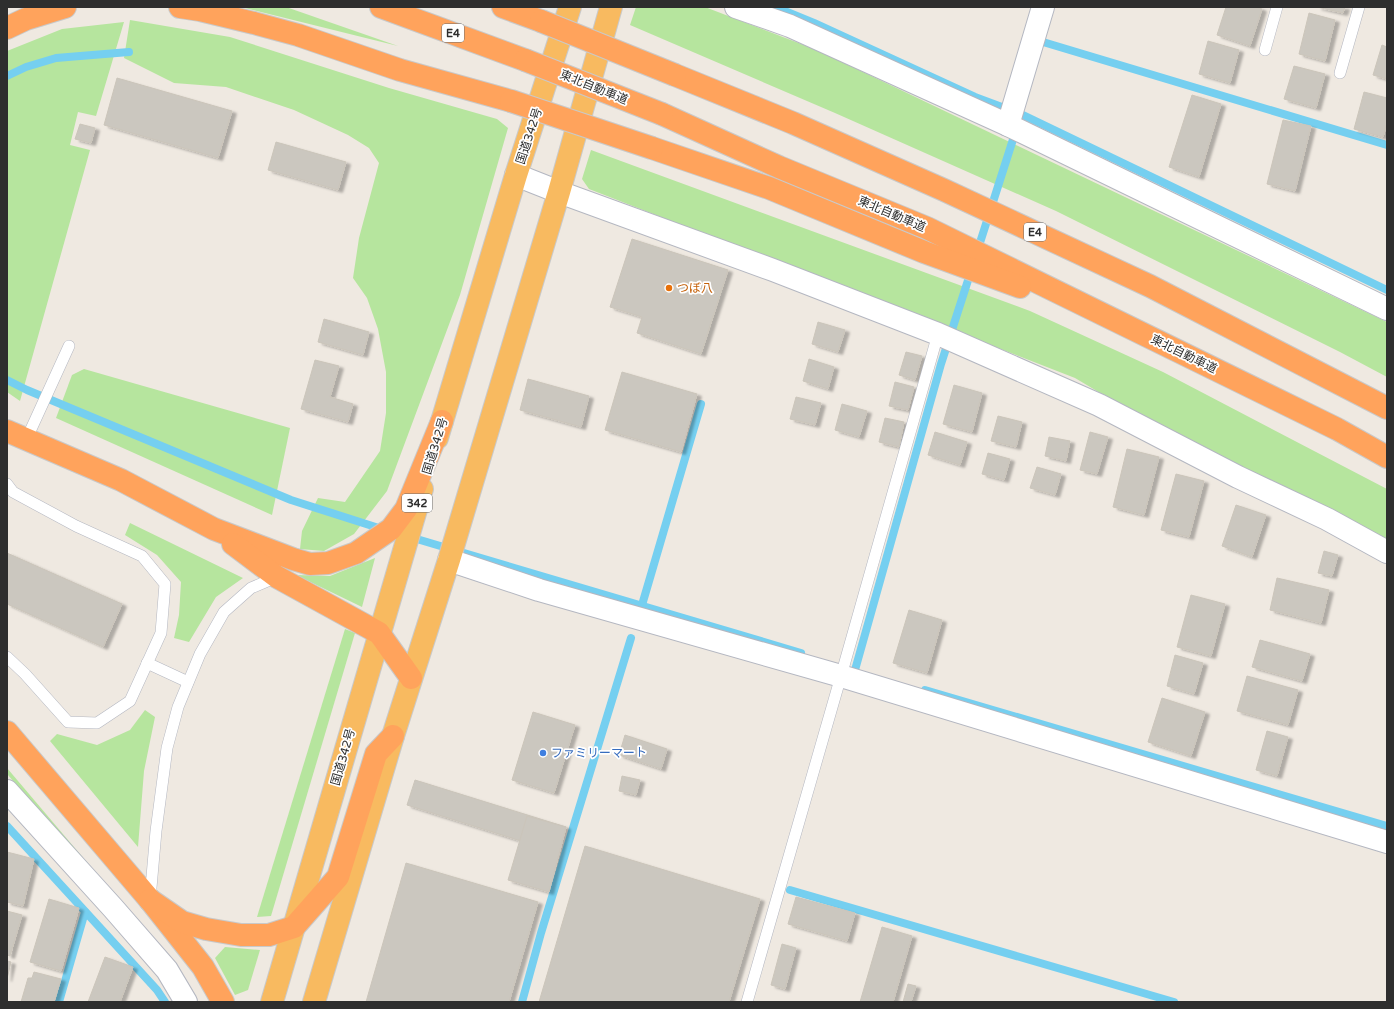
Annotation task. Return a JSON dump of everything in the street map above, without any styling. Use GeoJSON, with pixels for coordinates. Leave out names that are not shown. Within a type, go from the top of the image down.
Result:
{"type":"FeatureCollection","features":[{"type":"Feature","properties":{"kind":"highway"},"geometry":{"type":"LineString","coordinates":[[7,28],[26,18],[65,7]]}},
{"type":"Feature","properties":{"kind":"highway"},"geometry":{"type":"LineString","coordinates":[[180,7],[200,10],[298,35],[400,70],[511,102],[652,148],[769,188],[924,252],[1132,328]]}},
{"type":"Feature","properties":{"kind":"highway","name":"東北自動車道"},"geometry":{"type":"LineString","coordinates":[[381,7],[525,60],[662,114],[779,166],[927,228],[1337,429],[1387,457]]}},
{"type":"Feature","properties":{"kind":"highway","name":"E4"},"geometry":{"type":"LineString","coordinates":[[503,7],[793,123],[944,190],[1150,286],[1387,408]]}},
{"type":"Feature","properties":{"kind":"highway","name":"国道342号"},"geometry":{"type":"LineString","coordinates":[[272,1002],[442,421],[516,175],[570,7]]}},
{"type":"Feature","properties":{"kind":"highway"},"geometry":{"type":"LineString","coordinates":[[314,1002],[393,736],[449,560],[611,7]]}},
{"type":"Feature","properties":{"kind":"highway"},"geometry":{"type":"LineString","coordinates":[[7,425],[17,435],[121,480],[214,529],[310,564],[328,563],[356,553],[391,529],[406,509],[442,421]]}},
{"type":"Feature","properties":{"kind":"highway"},"geometry":{"type":"LineString","coordinates":[[214,529],[277,577],[379,633],[412,678]]}},
{"type":"Feature","properties":{"kind":"highway"},"geometry":{"type":"LineString","coordinates":[[7,732],[150,900],[204,967],[223,1002]]}},
{"type":"Feature","properties":{"kind":"highway"},"geometry":{"type":"LineString","coordinates":[[150,900],[182,922],[206,929],[241,935],[269,935],[294,927],[338,877],[376,754],[393,736]]}},
{"type":"Feature","properties":{"kind":"street"},"geometry":{"type":"LineString","coordinates":[[736,7],[790,26],[1008,126],[1387,309]]}},
{"type":"Feature","properties":{"kind":"street"},"geometry":{"type":"LineString","coordinates":[[1008,126],[1043,7]]}},
{"type":"Feature","properties":{"kind":"street"},"geometry":{"type":"LineString","coordinates":[[516,175],[558,192],[773,270],[938,334],[1099,405],[1238,477],[1327,519],[1387,552]]}},
{"type":"Feature","properties":{"kind":"street"},"geometry":{"type":"LineString","coordinates":[[449,560],[539,590],[842,676],[1387,842]]}},
{"type":"Feature","properties":{"kind":"street"},"geometry":{"type":"LineString","coordinates":[[7,791],[167,970],[186,1002]]}},
{"type":"Feature","properties":{"kind":"lane"},"geometry":{"type":"LineString","coordinates":[[1265,50],[1278,7]]}},
{"type":"Feature","properties":{"kind":"lane"},"geometry":{"type":"LineString","coordinates":[[1340,73],[1359,7]]}},
{"type":"Feature","properties":{"kind":"lane"},"geometry":{"type":"LineString","coordinates":[[747,1002],[842,676],[938,334]]}},
{"type":"Feature","properties":{"kind":"lane"},"geometry":{"type":"LineString","coordinates":[[17,435],[69,346]]}},
{"type":"Feature","properties":{"kind":"lane"},"geometry":{"type":"LineString","coordinates":[[7,484],[14,492],[76,526],[142,556],[165,584],[161,633],[130,700],[96,723],[68,722],[25,674],[7,657]]}},
{"type":"Feature","properties":{"kind":"lane"},"geometry":{"type":"LineString","coordinates":[[150,900],[156,831],[167,748],[178,707],[200,654],[224,612],[251,588],[277,577]]}},
{"type":"Feature","properties":{"kind":"lane"},"geometry":{"type":"LineString","coordinates":[[147,664],[188,682]]}},
{"type":"Feature","properties":{"kind":"green space"},"geometry":{"type":"Polygon","coordinates":[[[241,7],[286,7],[398,46],[261,12],[241,7]]]}},
{"type":"Feature","properties":{"kind":"green space"},"geometry":{"type":"Polygon","coordinates":[[[636,7],[705,7],[817,50],[1387,322],[1387,377],[1340,352],[1056,211],[835,113],[630,25],[636,7]]]}},
{"type":"Feature","properties":{"kind":"green space"},"geometry":{"type":"Polygon","coordinates":[[[130,20],[230,37],[389,88],[497,119],[508,128],[460,295],[387,491],[354,534],[324,551],[300,549],[302,531],[318,498],[345,502],[380,451],[386,413],[386,372],[378,329],[367,298],[353,278],[359,238],[379,163],[369,148],[348,135],[294,110],[226,87],[174,83],[124,58],[130,20]]]}},
{"type":"Feature","properties":{"kind":"green space"},"geometry":{"type":"Polygon","coordinates":[[[124,22],[96,116],[78,112],[70,145],[90,150],[20,401],[7,392],[7,51],[62,29],[124,22]]]}},
{"type":"Feature","properties":{"kind":"green space"},"geometry":{"type":"Polygon","coordinates":[[[591,150],[1030,311],[1163,372],[1387,489],[1387,542],[1159,428],[1075,378],[589,189],[582,179],[591,150]]]}},
{"type":"Feature","properties":{"kind":"green space"},"geometry":{"type":"Polygon","coordinates":[[[84,369],[290,428],[272,515],[56,418],[72,375],[84,369]]]}},
{"type":"Feature","properties":{"kind":"green space"},"geometry":{"type":"Polygon","coordinates":[[[130,523],[243,578],[216,597],[189,642],[174,638],[179,615],[181,582],[157,555],[125,535],[130,523]]]}},
{"type":"Feature","properties":{"kind":"green space"},"geometry":{"type":"Polygon","coordinates":[[[375,558],[362,607],[296,575],[330,576],[375,558]]]}},
{"type":"Feature","properties":{"kind":"green space"},"geometry":{"type":"Polygon","coordinates":[[[345,629],[355,633],[271,916],[257,917],[345,629]]]}},
{"type":"Feature","properties":{"kind":"green space"},"geometry":{"type":"Polygon","coordinates":[[[145,710],[155,717],[144,771],[138,847],[50,741],[57,734],[97,745],[130,730],[145,710]]]}},
{"type":"Feature","properties":{"kind":"green space"},"geometry":{"type":"Polygon","coordinates":[[[7,768],[107,886],[7,774],[7,768]]]}},
{"type":"Feature","properties":{"kind":"green space"},"geometry":{"type":"Polygon","coordinates":[[[225,947],[260,950],[248,990],[235,995],[215,958],[225,947]]]}},
{"type":"Feature","properties":{"kind":"building"},"geometry":{"type":"Polygon","coordinates":[[[1226,7],[1257,7],[1262,9],[1250,46],[1217,35],[1226,7]]]}},
{"type":"Feature","properties":{"kind":"building"},"geometry":{"type":"Polygon","coordinates":[[[1317,7],[1345,7],[1343,13],[1317,7]]]}},
{"type":"Feature","properties":{"kind":"building"},"geometry":{"type":"Polygon","coordinates":[[[1309,13],[1335,20],[1325,61],[1299,54],[1309,13]]]}},
{"type":"Feature","properties":{"kind":"building"},"geometry":{"type":"Polygon","coordinates":[[[1208,41],[1239,50],[1230,83],[1199,74],[1208,41]]]}},
{"type":"Feature","properties":{"kind":"building"},"geometry":{"type":"Polygon","coordinates":[[[1382,45],[1387,47],[1387,79],[1373,75],[1382,45]]]}},
{"type":"Feature","properties":{"kind":"building"},"geometry":{"type":"Polygon","coordinates":[[[1294,66],[1325,74],[1316,108],[1284,99],[1294,66]]]}},
{"type":"Feature","properties":{"kind":"building"},"geometry":{"type":"Polygon","coordinates":[[[117,78],[232,111],[218,158],[104,125],[117,78]]]}},
{"type":"Feature","properties":{"kind":"building"},"geometry":{"type":"Polygon","coordinates":[[[1364,92],[1387,98],[1387,123],[1383,137],[1354,129],[1364,92]]]}},
{"type":"Feature","properties":{"kind":"building"},"geometry":{"type":"Polygon","coordinates":[[[1192,95],[1221,104],[1199,177],[1169,167],[1192,95]]]}},
{"type":"Feature","properties":{"kind":"building"},"geometry":{"type":"Polygon","coordinates":[[[1283,120],[1311,126],[1295,191],[1267,184],[1283,120]]]}},
{"type":"Feature","properties":{"kind":"building"},"geometry":{"type":"Polygon","coordinates":[[[80,124],[95,128],[91,143],[75,139],[80,124]]]}},
{"type":"Feature","properties":{"kind":"building"},"geometry":{"type":"Polygon","coordinates":[[[276,142],[346,162],[338,190],[268,170],[276,142]]]}},
{"type":"Feature","properties":{"kind":"building","name":"つぼ八"},"geometry":{"type":"Polygon","coordinates":[[[632,239],[728,270],[701,354],[637,333],[642,317],[610,307],[632,239]]]}},
{"type":"Feature","properties":{"kind":"building"},"geometry":{"type":"Polygon","coordinates":[[[324,319],[369,332],[363,355],[318,342],[324,319]]]}},
{"type":"Feature","properties":{"kind":"building"},"geometry":{"type":"Polygon","coordinates":[[[818,322],[845,330],[838,352],[812,344],[818,322]]]}},
{"type":"Feature","properties":{"kind":"building"},"geometry":{"type":"Polygon","coordinates":[[[906,352],[922,356],[915,380],[899,375],[906,352]]]}},
{"type":"Feature","properties":{"kind":"building"},"geometry":{"type":"Polygon","coordinates":[[[809,359],[834,367],[828,389],[803,381],[809,359]]]}},
{"type":"Feature","properties":{"kind":"building"},"geometry":{"type":"Polygon","coordinates":[[[315,360],[339,366],[330,397],[353,404],[348,422],[301,409],[315,360]]]}},
{"type":"Feature","properties":{"kind":"building"},"geometry":{"type":"Polygon","coordinates":[[[622,372],[697,394],[681,452],[605,430],[622,372]]]}},
{"type":"Feature","properties":{"kind":"building"},"geometry":{"type":"Polygon","coordinates":[[[528,379],[589,396],[581,427],[520,410],[528,379]]]}},
{"type":"Feature","properties":{"kind":"building"},"geometry":{"type":"Polygon","coordinates":[[[895,382],[914,387],[908,410],[889,406],[895,382]]]}},
{"type":"Feature","properties":{"kind":"building"},"geometry":{"type":"Polygon","coordinates":[[[954,385],[982,393],[972,432],[943,424],[954,385]]]}},
{"type":"Feature","properties":{"kind":"building"},"geometry":{"type":"Polygon","coordinates":[[[796,397],[821,403],[815,425],[790,419],[796,397]]]}},
{"type":"Feature","properties":{"kind":"building"},"geometry":{"type":"Polygon","coordinates":[[[842,404],[867,411],[859,437],[835,430],[842,404]]]}},
{"type":"Feature","properties":{"kind":"building"},"geometry":{"type":"Polygon","coordinates":[[[998,416],[1022,422],[1016,447],[991,441],[998,416]]]}},
{"type":"Feature","properties":{"kind":"building"},"geometry":{"type":"Polygon","coordinates":[[[885,418],[904,422],[899,447],[879,442],[885,418]]]}},
{"type":"Feature","properties":{"kind":"building"},"geometry":{"type":"Polygon","coordinates":[[[935,432],[967,442],[960,465],[928,455],[935,432]]]}},
{"type":"Feature","properties":{"kind":"building"},"geometry":{"type":"Polygon","coordinates":[[[1090,432],[1108,437],[1097,474],[1080,470],[1090,432]]]}},
{"type":"Feature","properties":{"kind":"building"},"geometry":{"type":"Polygon","coordinates":[[[1049,437],[1070,441],[1066,461],[1045,456],[1049,437]]]}},
{"type":"Feature","properties":{"kind":"building"},"geometry":{"type":"Polygon","coordinates":[[[1127,449],[1159,457],[1144,515],[1113,507],[1127,449]]]}},
{"type":"Feature","properties":{"kind":"building"},"geometry":{"type":"Polygon","coordinates":[[[988,453],[1010,459],[1004,480],[982,474],[988,453]]]}},
{"type":"Feature","properties":{"kind":"building"},"geometry":{"type":"Polygon","coordinates":[[[1037,467],[1061,474],[1055,495],[1030,488],[1037,467]]]}},
{"type":"Feature","properties":{"kind":"building"},"geometry":{"type":"Polygon","coordinates":[[[1176,474],[1204,481],[1189,537],[1161,530],[1176,474]]]}},
{"type":"Feature","properties":{"kind":"building"},"geometry":{"type":"Polygon","coordinates":[[[1236,505],[1266,515],[1252,557],[1222,546],[1236,505]]]}},
{"type":"Feature","properties":{"kind":"building"},"geometry":{"type":"Polygon","coordinates":[[[1324,551],[1338,555],[1332,576],[1318,573],[1324,551]]]}},
{"type":"Feature","properties":{"kind":"building"},"geometry":{"type":"Polygon","coordinates":[[[7,553],[122,604],[103,647],[7,604],[7,553]]]}},
{"type":"Feature","properties":{"kind":"building"},"geometry":{"type":"Polygon","coordinates":[[[1277,578],[1329,590],[1321,623],[1270,610],[1277,578]]]}},
{"type":"Feature","properties":{"kind":"building"},"geometry":{"type":"Polygon","coordinates":[[[1191,595],[1225,604],[1211,656],[1177,647],[1191,595]]]}},
{"type":"Feature","properties":{"kind":"building"},"geometry":{"type":"Polygon","coordinates":[[[909,610],[942,620],[927,673],[893,663],[909,610]]]}},
{"type":"Feature","properties":{"kind":"building"},"geometry":{"type":"Polygon","coordinates":[[[1260,640],[1310,654],[1302,681],[1252,667],[1260,640]]]}},
{"type":"Feature","properties":{"kind":"building"},"geometry":{"type":"Polygon","coordinates":[[[1175,655],[1203,663],[1194,694],[1167,686],[1175,655]]]}},
{"type":"Feature","properties":{"kind":"building"},"geometry":{"type":"Polygon","coordinates":[[[1247,676],[1298,690],[1288,725],[1237,711],[1247,676]]]}},
{"type":"Feature","properties":{"kind":"building"},"geometry":{"type":"Polygon","coordinates":[[[1162,698],[1205,712],[1191,756],[1148,742],[1162,698]]]}},
{"type":"Feature","properties":{"kind":"building","name":"ファミリーマート"},"geometry":{"type":"Polygon","coordinates":[[[533,712],[575,725],[554,793],[512,780],[533,712]]]}},
{"type":"Feature","properties":{"kind":"building"},"geometry":{"type":"Polygon","coordinates":[[[1267,731],[1288,737],[1277,776],[1256,770],[1267,731]]]}},
{"type":"Feature","properties":{"kind":"building"},"geometry":{"type":"Polygon","coordinates":[[[625,735],[667,749],[661,769],[619,755],[625,735]]]}},
{"type":"Feature","properties":{"kind":"building"},"geometry":{"type":"Polygon","coordinates":[[[622,776],[640,780],[636,795],[619,791],[622,776]]]}},
{"type":"Feature","properties":{"kind":"building"},"geometry":{"type":"Polygon","coordinates":[[[415,780],[566,827],[559,853],[407,805],[415,780]]]}},
{"type":"Feature","properties":{"kind":"building"},"geometry":{"type":"Polygon","coordinates":[[[527,816],[566,827],[549,892],[508,880],[527,816]]]}},
{"type":"Feature","properties":{"kind":"building"},"geometry":{"type":"Polygon","coordinates":[[[585,846],[760,899],[729,1002],[539,1002],[585,846]]]}},
{"type":"Feature","properties":{"kind":"building"},"geometry":{"type":"Polygon","coordinates":[[[7,852],[34,859],[23,906],[7,902],[7,852]]]}},
{"type":"Feature","properties":{"kind":"building"},"geometry":{"type":"Polygon","coordinates":[[[406,863],[538,902],[509,1002],[366,1002],[406,863]]]}},
{"type":"Feature","properties":{"kind":"building"},"geometry":{"type":"Polygon","coordinates":[[[796,897],[855,913],[847,941],[788,924],[796,897]]]}},
{"type":"Feature","properties":{"kind":"building"},"geometry":{"type":"Polygon","coordinates":[[[49,899],[79,908],[61,971],[30,962],[49,899]]]}},
{"type":"Feature","properties":{"kind":"building"},"geometry":{"type":"Polygon","coordinates":[[[7,911],[22,915],[10,956],[7,955],[7,911]]]}},
{"type":"Feature","properties":{"kind":"building"},"geometry":{"type":"Polygon","coordinates":[[[882,927],[912,936],[893,1002],[860,1002],[882,927]]]}},
{"type":"Feature","properties":{"kind":"building"},"geometry":{"type":"Polygon","coordinates":[[[782,944],[796,948],[785,989],[771,985],[782,944]]]}},
{"type":"Feature","properties":{"kind":"building"},"geometry":{"type":"Polygon","coordinates":[[[105,957],[133,967],[120,1002],[88,1002],[105,957]]]}},
{"type":"Feature","properties":{"kind":"building"},"geometry":{"type":"Polygon","coordinates":[[[7,961],[11,962],[7,979],[7,961]]]}},
{"type":"Feature","properties":{"kind":"building"},"geometry":{"type":"Polygon","coordinates":[[[34,972],[61,979],[54,1002],[21,1002],[28,978],[32,978],[34,972]]]}},
{"type":"Feature","properties":{"kind":"building"},"geometry":{"type":"Polygon","coordinates":[[[908,984],[916,986],[911,1002],[903,1002],[908,984]]]}},
{"type":"Feature","properties":{"kind":"waterway"},"geometry":{"type":"LineString","coordinates":[[775,7],[814,23],[975,97],[1021,114],[1387,290]]}},
{"type":"Feature","properties":{"kind":"waterway"},"geometry":{"type":"LineString","coordinates":[[1043,42],[1387,145]]}},
{"type":"Feature","properties":{"kind":"waterway"},"geometry":{"type":"LineString","coordinates":[[7,76],[26,67],[56,58],[129,52]]}},
{"type":"Feature","properties":{"kind":"waterway"},"geometry":{"type":"LineString","coordinates":[[977,252],[1016,130]]}},
{"type":"Feature","properties":{"kind":"waterway"},"geometry":{"type":"LineString","coordinates":[[855,670],[941,364],[971,271]]}},
{"type":"Feature","properties":{"kind":"waterway"},"geometry":{"type":"LineString","coordinates":[[7,380],[27,390],[291,500],[385,530]]}},
{"type":"Feature","properties":{"kind":"waterway"},"geometry":{"type":"LineString","coordinates":[[642,605],[701,404]]}},
{"type":"Feature","properties":{"kind":"waterway"},"geometry":{"type":"LineString","coordinates":[[410,537],[801,653]]}},
{"type":"Feature","properties":{"kind":"waterway"},"geometry":{"type":"LineString","coordinates":[[522,1002],[541,933],[631,638]]}},
{"type":"Feature","properties":{"kind":"waterway"},"geometry":{"type":"LineString","coordinates":[[925,690],[1387,826]]}},
{"type":"Feature","properties":{"kind":"waterway"},"geometry":{"type":"LineString","coordinates":[[7,826],[157,990],[165,1002]]}},
{"type":"Feature","properties":{"kind":"waterway"},"geometry":{"type":"LineString","coordinates":[[790,890],[1174,1002]]}},
{"type":"Feature","properties":{"kind":"waterway"},"geometry":{"type":"LineString","coordinates":[[59,1002],[85,912]]}},
{"type":"Feature","properties":{"kind":"place","name":"つぼ八"},"geometry":{"type":"Point","coordinates":[669,288]}},
{"type":"Feature","properties":{"kind":"place","name":"ファミリーマート"},"geometry":{"type":"Point","coordinates":[543,753]}}]}
